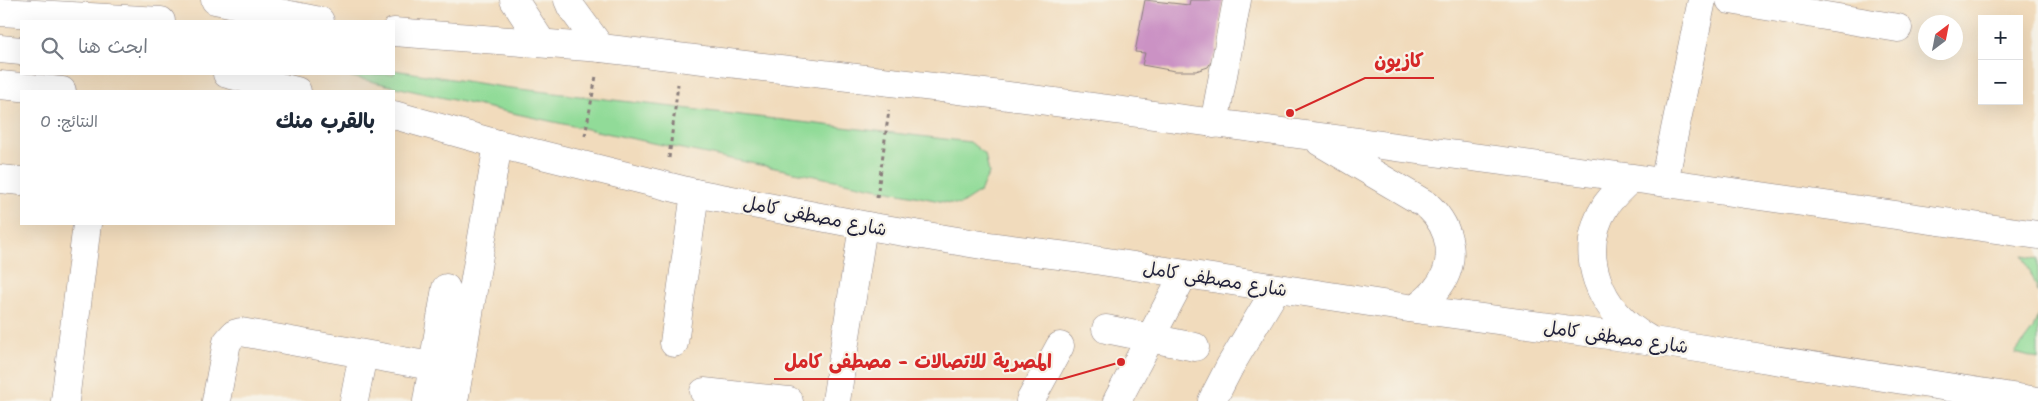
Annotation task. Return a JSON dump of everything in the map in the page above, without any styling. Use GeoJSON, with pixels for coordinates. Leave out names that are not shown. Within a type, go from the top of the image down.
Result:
{"type":"FeatureCollection","features":[{"type":"Feature","properties":{"kind":"main road"},"geometry":{"type":"LineString","coordinates":[[215,0],[315,20]]}},
{"type":"Feature","properties":{"kind":"main road"},"geometry":{"type":"LineString","coordinates":[[514,0],[542,43]]}},
{"type":"Feature","properties":{"kind":"main road"},"geometry":{"type":"LineString","coordinates":[[568,0],[601,48]]}},
{"type":"Feature","properties":{"kind":"main road"},"geometry":{"type":"LineString","coordinates":[[1214,124],[1237,0]]}},
{"type":"Feature","properties":{"kind":"main road"},"geometry":{"type":"LineString","coordinates":[[1664,182],[1702,0]]}},
{"type":"Feature","properties":{"kind":"main road"},"geometry":{"type":"LineString","coordinates":[[1730,0],[1898,28]]}},
{"type":"Feature","properties":{"kind":"main road"},"geometry":{"type":"LineString","coordinates":[[0,12],[143,20]]}},
{"type":"Feature","properties":{"kind":"main road"},"geometry":{"type":"LineString","coordinates":[[395,32],[601,48],[1001,95],[1664,182],[2038,235]]}},
{"type":"Feature","properties":{"kind":"main road"},"geometry":{"type":"LineString","coordinates":[[0,50],[20,51]]}},
{"type":"Feature","properties":{"kind":"main road"},"geometry":{"type":"LineString","coordinates":[[231,75],[294,90]]}},
{"type":"Feature","properties":{"kind":"main road"},"geometry":{"type":"LineString","coordinates":[[0,85],[52,90]]}},
{"type":"Feature","properties":{"kind":"main road","name":"شارع مصطفى كامل"},"geometry":{"type":"LineString","coordinates":[[396,116],[498,144],[695,193],[868,226],[1276,289],[1653,341],[1995,398],[2038,401]]}},
{"type":"Feature","properties":{"kind":"main road"},"geometry":{"type":"LineString","coordinates":[[1309,136],[1427,205],[1437,214],[1444,226],[1449,246],[1448,267],[1443,280],[1435,292],[1415,309]]}},
{"type":"Feature","properties":{"kind":"main road"},"geometry":{"type":"LineString","coordinates":[[454,401],[498,144]]}},
{"type":"Feature","properties":{"kind":"main road"},"geometry":{"type":"LineString","coordinates":[[1632,178],[1617,191],[1605,207],[1597,225],[1593,245],[1593,265],[1598,285],[1606,303],[1619,319],[1635,332],[1653,341]]}},
{"type":"Feature","properties":{"kind":"main road"},"geometry":{"type":"LineString","coordinates":[[0,179],[20,181]]}},
{"type":"Feature","properties":{"kind":"main road"},"geometry":{"type":"LineString","coordinates":[[674,343],[695,193]]}},
{"type":"Feature","properties":{"kind":"main road"},"geometry":{"type":"LineString","coordinates":[[65,401],[87,225]]}},
{"type":"Feature","properties":{"kind":"main road"},"geometry":{"type":"LineString","coordinates":[[836,401],[868,226]]}},
{"type":"Feature","properties":{"kind":"main road"},"geometry":{"type":"LineString","coordinates":[[1117,401],[1184,274]]}},
{"type":"Feature","properties":{"kind":"main road"},"geometry":{"type":"LineString","coordinates":[[427,401],[446,288]]}},
{"type":"Feature","properties":{"kind":"main road"},"geometry":{"type":"LineString","coordinates":[[1212,401],[1230,366],[1276,289]]}},
{"type":"Feature","properties":{"kind":"main road"},"geometry":{"type":"LineString","coordinates":[[1106,329],[1195,347]]}},
{"type":"Feature","properties":{"kind":"main road"},"geometry":{"type":"LineString","coordinates":[[216,401],[228,342],[234,334],[241,332],[459,371]]}},
{"type":"Feature","properties":{"kind":"main road"},"geometry":{"type":"LineString","coordinates":[[1030,401],[1060,346]]}},
{"type":"Feature","properties":{"kind":"main road"},"geometry":{"type":"LineString","coordinates":[[354,401],[363,354]]}},
{"type":"Feature","properties":{"kind":"main road"},"geometry":{"type":"LineString","coordinates":[[704,392],[789,401]]}},
{"type":"Feature","properties":{"kind":"path"},"geometry":{"type":"LineString","coordinates":[[580,164],[601,48]]}},
{"type":"Feature","properties":{"kind":"path"},"geometry":{"type":"LineString","coordinates":[[665,186],[682,57]]}},
{"type":"Feature","properties":{"kind":"path"},"geometry":{"type":"LineString","coordinates":[[868,226],[892,82]]}},
{"type":"Feature","properties":{"kind":"green space"},"geometry":{"type":"Polygon","coordinates":[[[395,70],[503,87],[970,142],[985,154],[989,173],[980,192],[960,205],[494,109],[343,75],[395,75],[395,70]]]}},
{"type":"Feature","properties":{"kind":"green space"},"geometry":{"type":"Polygon","coordinates":[[[2023,256],[2038,259],[2038,293],[2036,285],[2023,256]]]}},
{"type":"Feature","properties":{"kind":"green space"},"geometry":{"type":"Polygon","coordinates":[[[2038,315],[2038,359],[2015,353],[2033,329],[2038,315]]]}},
{"type":"Feature","properties":{"kind":"building"},"geometry":{"type":"Polygon","coordinates":[[[1145,0],[1189,5],[1190,0],[1223,0],[1216,54],[1208,67],[1196,71],[1175,71],[1142,65],[1145,53],[1135,52],[1145,0]]]}},
{"type":"Feature","properties":{"kind":"place","name":"كازيون"},"geometry":{"type":"Point","coordinates":[1290,113]}},
{"type":"Feature","properties":{"kind":"place","name":"المصرية للاتصالات - مصطفى كامل"},"geometry":{"type":"Point","coordinates":[1121,362]}}]}
